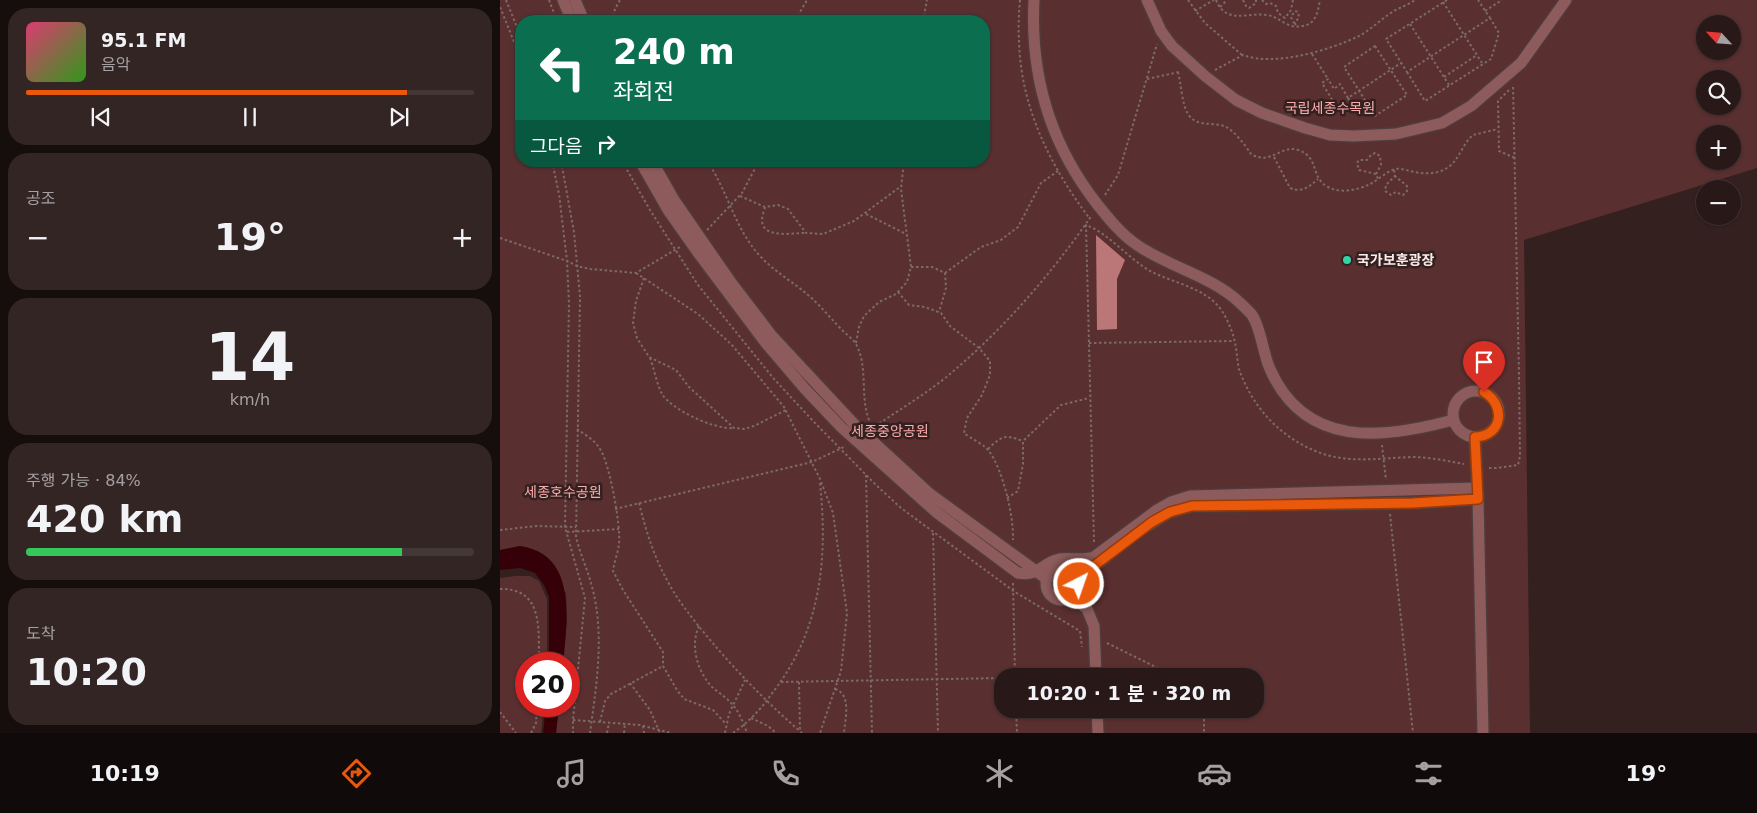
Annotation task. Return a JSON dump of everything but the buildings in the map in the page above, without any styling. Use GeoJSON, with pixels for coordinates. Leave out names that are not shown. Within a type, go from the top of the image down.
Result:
{"type":"FeatureCollection","features":[{"type":"Feature","properties":{"kind":"lane"},"geometry":{"type":"LineString","coordinates":[[563,0],[569,15]]}},
{"type":"Feature","properties":{"kind":"lane"},"geometry":{"type":"LineString","coordinates":[[575,0],[581,15]]}},
{"type":"Feature","properties":{"kind":"lane"},"geometry":{"type":"LineString","coordinates":[[1034,0],[1032,27],[1043,100],[1065,157],[1080,182],[1112,223],[1136,244],[1170,264],[1222,288],[1239,302],[1253,316],[1266,361],[1275,381],[1302,412],[1321,425],[1342,432],[1365,434],[1415,428],[1453,420]]}},
{"type":"Feature","properties":{"kind":"lane"},"geometry":{"type":"LineString","coordinates":[[1147,0],[1160,31],[1172,46],[1236,100],[1262,113],[1305,128],[1330,134],[1354,136],[1396,134],[1442,123],[1471,106],[1521,63],[1566,0]]}},
{"type":"Feature","properties":{"kind":"lane"},"geometry":{"type":"LineString","coordinates":[[643,167],[668,210],[765,342],[805,389],[855,440],[936,512],[1018,573],[1028,575],[1037,572],[1047,564],[1057,560],[1071,558],[1094,562],[1152,522],[1170,512],[1192,506],[1389,504],[1478,493]]}},
{"type":"Feature","properties":{"kind":"lane"},"geometry":{"type":"LineString","coordinates":[[655,167],[674,200],[730,281],[772,336],[855,425],[930,494],[1012,556],[1047,579]]}},
{"type":"Feature","properties":{"kind":"lane"},"geometry":{"type":"LineString","coordinates":[[1468,392],[1484,392],[1491,396],[1499,409],[1497,424],[1487,434],[1475,437],[1460,431],[1453,420],[1453,410],[1456,402],[1468,392]]}},
{"type":"Feature","properties":{"kind":"lane"},"geometry":{"type":"LineString","coordinates":[[1475,437],[1483,733]]}},
{"type":"Feature","properties":{"kind":"lane"},"geometry":{"type":"LineString","coordinates":[[1078,578],[1094,562],[1157,510],[1171,502],[1190,496],[1387,491],[1478,493]]}},
{"type":"Feature","properties":{"kind":"lane"},"geometry":{"type":"LineString","coordinates":[[1061,567],[1071,570],[1078,578],[1078,590],[1073,596],[1065,600],[1054,598],[1047,590],[1047,579],[1052,571],[1061,567]]}},
{"type":"Feature","properties":{"kind":"lane"},"geometry":{"type":"LineString","coordinates":[[1073,596],[1087,609],[1101,637],[1097,668]]}},
{"type":"Feature","properties":{"kind":"lane"},"geometry":{"type":"LineString","coordinates":[[1097,718],[1098,733]]}},
{"type":"Feature","properties":{"kind":"path"},"geometry":{"type":"LineString","coordinates":[[506,0],[515,22]]}},
{"type":"Feature","properties":{"kind":"path"},"geometry":{"type":"LineString","coordinates":[[548,0],[554,15]]}},
{"type":"Feature","properties":{"kind":"path"},"geometry":{"type":"LineString","coordinates":[[613,15],[620,0]]}},
{"type":"Feature","properties":{"kind":"path"},"geometry":{"type":"LineString","coordinates":[[799,15],[807,0]]}},
{"type":"Feature","properties":{"kind":"path"},"geometry":{"type":"LineString","coordinates":[[924,15],[927,0]]}},
{"type":"Feature","properties":{"kind":"path"},"geometry":{"type":"LineString","coordinates":[[1188,0],[1205,23],[1243,55],[1260,59],[1301,56],[1328,49],[1361,35],[1394,11],[1415,0]]}},
{"type":"Feature","properties":{"kind":"path"},"geometry":{"type":"LineString","coordinates":[[1195,10],[1215,0],[1220,7],[1236,16],[1258,14],[1272,16],[1286,24],[1308,25],[1313,21],[1320,0]]}},
{"type":"Feature","properties":{"kind":"path"},"geometry":{"type":"LineString","coordinates":[[1220,7],[1227,0]]}},
{"type":"Feature","properties":{"kind":"path"},"geometry":{"type":"LineString","coordinates":[[1243,0],[1253,15]]}},
{"type":"Feature","properties":{"kind":"path"},"geometry":{"type":"LineString","coordinates":[[1249,8],[1256,0]]}},
{"type":"Feature","properties":{"kind":"path"},"geometry":{"type":"LineString","coordinates":[[1262,0],[1266,4],[1270,3],[1276,6],[1278,13],[1285,18],[1293,0]]}},
{"type":"Feature","properties":{"kind":"path"},"geometry":{"type":"LineString","coordinates":[[1447,0],[1386,39],[1425,101],[1491,59],[1499,33],[1478,0]]}},
{"type":"Feature","properties":{"kind":"path"},"geometry":{"type":"LineString","coordinates":[[1485,11],[1502,0]]}},
{"type":"Feature","properties":{"kind":"path"},"geometry":{"type":"LineString","coordinates":[[1443,2],[1483,64]]}},
{"type":"Feature","properties":{"kind":"path"},"geometry":{"type":"LineString","coordinates":[[500,7],[515,44]]}},
{"type":"Feature","properties":{"kind":"path"},"geometry":{"type":"LineString","coordinates":[[1295,11],[1298,12],[1299,17],[1296,25],[1291,17],[1295,11]]}},
{"type":"Feature","properties":{"kind":"path"},"geometry":{"type":"LineString","coordinates":[[1407,72],[1490,18]]}},
{"type":"Feature","properties":{"kind":"path"},"geometry":{"type":"LineString","coordinates":[[1410,24],[1449,86]]}},
{"type":"Feature","properties":{"kind":"path"},"geometry":{"type":"LineString","coordinates":[[710,167],[737,221],[752,246],[772,268],[818,304],[856,343],[862,361],[868,416],[873,428],[943,380],[992,337],[1047,275],[1086,225],[1118,174],[1148,79],[1160,31]]}},
{"type":"Feature","properties":{"kind":"path"},"geometry":{"type":"LineString","coordinates":[[1375,46],[1407,95],[1375,116],[1359,91],[1344,67],[1375,46]]}},
{"type":"Feature","properties":{"kind":"path"},"geometry":{"type":"LineString","coordinates":[[1312,53],[1334,89],[1340,84],[1352,104],[1339,111],[1322,83],[1328,80]]}},
{"type":"Feature","properties":{"kind":"path"},"geometry":{"type":"LineString","coordinates":[[1148,79],[1178,72],[1202,73],[1243,55]]}},
{"type":"Feature","properties":{"kind":"path"},"geometry":{"type":"LineString","coordinates":[[1444,77],[1477,55]]}},
{"type":"Feature","properties":{"kind":"path"},"geometry":{"type":"LineString","coordinates":[[1348,98],[1401,63]]}},
{"type":"Feature","properties":{"kind":"path"},"geometry":{"type":"LineString","coordinates":[[1086,225],[1095,228],[1151,271],[1198,291],[1210,298],[1221,309],[1227,319],[1234,341],[1239,368],[1249,390],[1268,419],[1296,442],[1330,456],[1356,460],[1424,458],[1497,468],[1518,465],[1520,456],[1512,71]]}},
{"type":"Feature","properties":{"kind":"path"},"geometry":{"type":"LineString","coordinates":[[1178,72],[1184,104],[1189,116],[1202,124],[1225,127],[1255,156],[1273,157],[1292,148],[1304,153],[1313,161],[1318,179],[1331,188],[1347,190],[1363,187],[1394,170],[1401,169],[1432,174],[1453,164],[1473,135],[1498,129]]}},
{"type":"Feature","properties":{"kind":"path"},"geometry":{"type":"LineString","coordinates":[[1513,86],[1498,101],[1498,129],[1499,151],[1514,158]]}},
{"type":"Feature","properties":{"kind":"path"},"geometry":{"type":"LineString","coordinates":[[1376,153],[1380,156],[1381,165],[1376,174],[1359,170],[1357,164],[1359,160],[1367,160],[1370,155],[1376,153]]}},
{"type":"Feature","properties":{"kind":"path"},"geometry":{"type":"LineString","coordinates":[[1273,157],[1290,188],[1294,190],[1306,189],[1318,179]]}},
{"type":"Feature","properties":{"kind":"path"},"geometry":{"type":"LineString","coordinates":[[553,167],[559,194],[567,261],[569,303],[565,527],[585,598],[573,733]]}},
{"type":"Feature","properties":{"kind":"path"},"geometry":{"type":"LineString","coordinates":[[562,167],[574,232],[580,296],[576,532],[580,554],[594,594],[598,618],[597,664],[590,733]]}},
{"type":"Feature","properties":{"kind":"path"},"geometry":{"type":"LineString","coordinates":[[856,343],[859,327],[864,316],[879,302],[898,292],[907,282],[911,267],[901,186],[903,167]]}},
{"type":"Feature","properties":{"kind":"path"},"geometry":{"type":"LineString","coordinates":[[1394,170],[1395,176],[1407,186],[1407,191],[1403,194],[1396,192],[1391,195],[1385,191],[1386,185],[1395,176]]}},
{"type":"Feature","properties":{"kind":"path"},"geometry":{"type":"LineString","coordinates":[[946,273],[981,247],[1000,240],[1018,227],[1040,183],[1058,171]]}},
{"type":"Feature","properties":{"kind":"path"},"geometry":{"type":"LineString","coordinates":[[1376,174],[1378,179]]}},
{"type":"Feature","properties":{"kind":"path"},"geometry":{"type":"LineString","coordinates":[[765,207],[762,221],[766,229],[777,234],[823,234],[866,214],[901,186]]}},
{"type":"Feature","properties":{"kind":"path"},"geometry":{"type":"LineString","coordinates":[[740,196],[765,207],[778,205],[788,209],[806,233]]}},
{"type":"Feature","properties":{"kind":"path"},"geometry":{"type":"LineString","coordinates":[[866,214],[906,234]]}},
{"type":"Feature","properties":{"kind":"path"},"geometry":{"type":"LineString","coordinates":[[1086,225],[1094,597],[1098,605]]}},
{"type":"Feature","properties":{"kind":"path"},"geometry":{"type":"LineString","coordinates":[[500,238],[590,269]]}},
{"type":"Feature","properties":{"kind":"path"},"geometry":{"type":"LineString","coordinates":[[911,267],[932,267],[946,273]]}},
{"type":"Feature","properties":{"kind":"path"},"geometry":{"type":"LineString","coordinates":[[636,273],[698,314],[732,345],[786,410],[820,479],[833,513],[847,612],[840,671],[820,733]]}},
{"type":"Feature","properties":{"kind":"path"},"geometry":{"type":"LineString","coordinates":[[939,312],[946,288],[946,273]]}},
{"type":"Feature","properties":{"kind":"path"},"geometry":{"type":"LineString","coordinates":[[644,278],[636,301],[633,323],[637,338],[650,358],[661,393],[670,404],[682,412],[703,420],[728,428],[744,429],[786,410]]}},
{"type":"Feature","properties":{"kind":"path"},"geometry":{"type":"LineString","coordinates":[[898,292],[909,305],[925,307],[939,312],[950,326],[979,348],[990,361],[990,375],[982,395],[967,418],[964,433],[988,449],[995,462],[1007,498],[1013,536],[1012,556]]}},
{"type":"Feature","properties":{"kind":"path"},"geometry":{"type":"LineString","coordinates":[[1089,343],[1234,341]]}},
{"type":"Feature","properties":{"kind":"path"},"geometry":{"type":"LineString","coordinates":[[650,358],[676,370],[689,387],[734,428]]}},
{"type":"Feature","properties":{"kind":"path"},"geometry":{"type":"LineString","coordinates":[[1007,498],[1018,491],[1023,464],[1023,441],[1061,405],[1090,398]]}},
{"type":"Feature","properties":{"kind":"path"},"geometry":{"type":"LineString","coordinates":[[577,429],[591,438],[600,449],[608,466],[619,529],[618,550],[613,570],[623,590],[656,639],[663,652],[663,666],[684,699],[713,710],[726,724]]}},
{"type":"Feature","properties":{"kind":"path"},"geometry":{"type":"LineString","coordinates":[[1380,433],[1387,491]]}},
{"type":"Feature","properties":{"kind":"path"},"geometry":{"type":"LineString","coordinates":[[988,449],[1000,438],[1009,436],[1023,441]]}},
{"type":"Feature","properties":{"kind":"path"},"geometry":{"type":"LineString","coordinates":[[615,509],[812,462],[842,449],[855,440]]}},
{"type":"Feature","properties":{"kind":"path"},"geometry":{"type":"LineString","coordinates":[[866,475],[872,733]]}},
{"type":"Feature","properties":{"kind":"path"},"geometry":{"type":"LineString","coordinates":[[733,733],[766,701],[781,682],[802,646],[813,616],[819,588],[823,528],[820,479]]}},
{"type":"Feature","properties":{"kind":"path"},"geometry":{"type":"LineString","coordinates":[[639,503],[649,539],[668,583],[729,663],[766,701],[801,732]]}},
{"type":"Feature","properties":{"kind":"path"},"geometry":{"type":"LineString","coordinates":[[1389,504],[1413,733]]}},
{"type":"Feature","properties":{"kind":"path"},"geometry":{"type":"LineString","coordinates":[[500,530],[536,526],[576,527]]}},
{"type":"Feature","properties":{"kind":"path"},"geometry":{"type":"LineString","coordinates":[[566,532],[619,529]]}},
{"type":"Feature","properties":{"kind":"path"},"geometry":{"type":"LineString","coordinates":[[933,532],[938,733]]}},
{"type":"Feature","properties":{"kind":"path"},"geometry":{"type":"LineString","coordinates":[[1013,569],[1016,668]]}},
{"type":"Feature","properties":{"kind":"path"},"geometry":{"type":"LineString","coordinates":[[500,589],[520,591],[531,602],[537,613],[539,652]]}},
{"type":"Feature","properties":{"kind":"path"},"geometry":{"type":"LineString","coordinates":[[699,626],[694,644],[700,667],[713,687],[733,705],[747,733]]}},
{"type":"Feature","properties":{"kind":"path"},"geometry":{"type":"LineString","coordinates":[[1080,630],[1101,637],[1107,644],[1157,668]]}},
{"type":"Feature","properties":{"kind":"path"},"geometry":{"type":"LineString","coordinates":[[1101,637],[1107,644]]}},
{"type":"Feature","properties":{"kind":"path"},"geometry":{"type":"LineString","coordinates":[[600,722],[605,701],[611,694],[663,666]]}},
{"type":"Feature","properties":{"kind":"path"},"geometry":{"type":"LineString","coordinates":[[781,682],[994,678]]}},
{"type":"Feature","properties":{"kind":"path"},"geometry":{"type":"LineString","coordinates":[[725,733],[726,724],[733,705],[745,680]]}},
{"type":"Feature","properties":{"kind":"path"},"geometry":{"type":"LineString","coordinates":[[799,682],[801,732]]}},
{"type":"Feature","properties":{"kind":"path"},"geometry":{"type":"LineString","coordinates":[[630,683],[650,710],[660,731]]}},
{"type":"Feature","properties":{"kind":"path"},"geometry":{"type":"LineString","coordinates":[[835,689],[840,690],[844,694],[846,702],[844,733]]}},
{"type":"Feature","properties":{"kind":"path"},"geometry":{"type":"LineString","coordinates":[[500,712],[516,733]]}},
{"type":"Feature","properties":{"kind":"path"},"geometry":{"type":"LineString","coordinates":[[531,733],[536,723],[536,717]]}},
{"type":"Feature","properties":{"kind":"path"},"geometry":{"type":"LineString","coordinates":[[750,718],[768,726],[776,733]]}},
{"type":"Feature","properties":{"kind":"path"},"geometry":{"type":"LineString","coordinates":[[1016,718],[1017,733]]}},
{"type":"Feature","properties":{"kind":"path"},"geometry":{"type":"LineString","coordinates":[[1204,718],[1204,733]]}},
{"type":"Feature","properties":{"kind":"path"},"geometry":{"type":"LineString","coordinates":[[573,720],[625,723],[671,733]]}},
{"type":"Feature","properties":{"kind":"path"},"geometry":{"type":"LineString","coordinates":[[607,733],[609,722]]}},
{"type":"Feature","properties":{"kind":"path"},"geometry":{"type":"LineString","coordinates":[[624,733],[625,723]]}},
{"type":"Feature","properties":{"kind":"path"},"geometry":{"type":"LineString","coordinates":[[643,726],[644,733]]}},
{"type":"Feature","properties":{"kind":"green space","name":"세종중앙공원"},"geometry":{"type":"Polygon","coordinates":[[[500,0],[1757,0],[1757,168],[1718,180],[1696,180],[1696,187],[1524,240],[1530,733],[556,733],[558,717],[580,717],[580,652],[564,652],[567,620],[566,593],[520,546],[500,550],[500,0]]]}},
{"type":"Feature","properties":{"kind":"green space"},"geometry":{"type":"Polygon","coordinates":[[[530,576],[539,581],[547,599],[547,652],[515,652],[515,717],[543,717],[541,733],[500,733],[500,578],[530,576]]]}},
{"type":"Feature","properties":{"kind":"shaded area"},"geometry":{"type":"Polygon","coordinates":[[[520,546],[539,552],[552,562],[560,576],[565,592],[566,629],[564,652],[549,652],[549,597],[544,585],[535,573],[520,568],[500,570],[500,550],[520,546]]]}},
{"type":"Feature","properties":{"kind":"shaded area"},"geometry":{"type":"Polygon","coordinates":[[[545,717],[558,717],[556,733],[543,733],[545,717]]]}},
{"type":"Feature","properties":{"kind":"place","name":"국가보훈광장"},"geometry":{"type":"Point","coordinates":[1347,260]}},
{"type":"Feature","properties":{"kind":"route"},"geometry":{"type":"LineString","coordinates":[[1079,584],[1078,578],[1152,522],[1170,512],[1192,506],[1413,503],[1478,499],[1475,437],[1480,437],[1493,430],[1499,416],[1496,402],[1484,392]]}},
{"type":"Feature","properties":{"kind":"park label","name":"국립세종수목원"},"geometry":{"type":"Point","coordinates":[1330,108]}},
{"type":"Feature","properties":{"kind":"park label","name":"세종호수공원"},"geometry":{"type":"Point","coordinates":[563,492]}}]}
